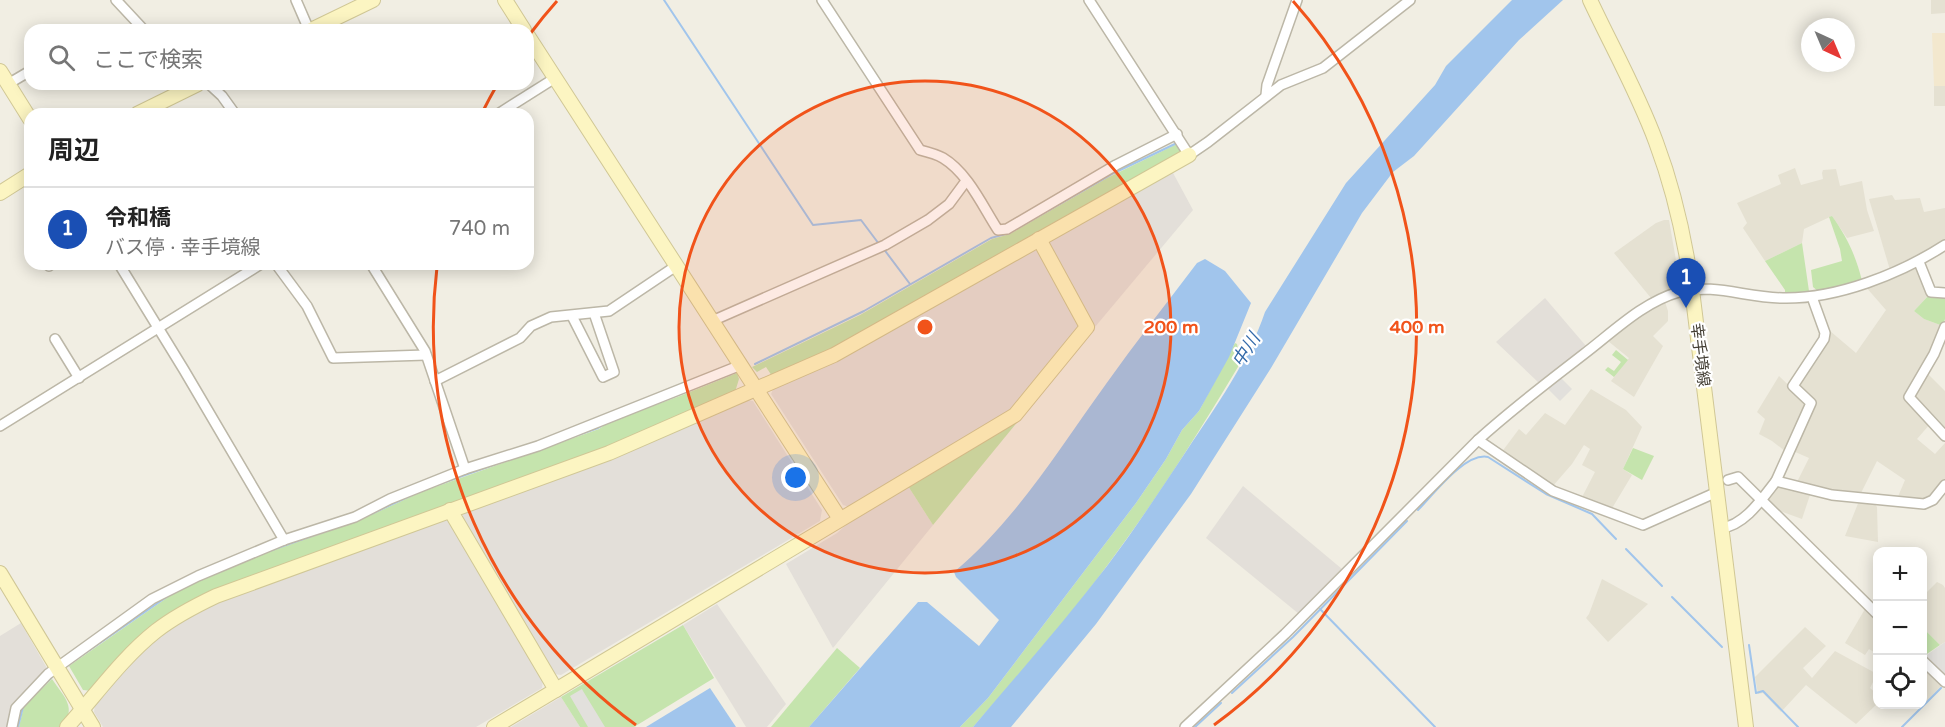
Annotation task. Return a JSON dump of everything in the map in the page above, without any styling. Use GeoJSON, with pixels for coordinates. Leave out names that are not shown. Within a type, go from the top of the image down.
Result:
{"type":"FeatureCollection","features":[{"type":"Feature","properties":{"kind":"street"},"geometry":{"type":"LineString","coordinates":[[116,0],[138,24]]}},
{"type":"Feature","properties":{"kind":"street"},"geometry":{"type":"LineString","coordinates":[[296,0],[307,24]]}},
{"type":"Feature","properties":{"kind":"street"},"geometry":{"type":"LineString","coordinates":[[323,24],[373,0]]}},
{"type":"Feature","properties":{"kind":"street"},"geometry":{"type":"LineString","coordinates":[[505,0],[520,24]]}},
{"type":"Feature","properties":{"kind":"street"},"geometry":{"type":"LineString","coordinates":[[822,0],[920,150],[941,156],[952,164],[998,230],[1006,229],[1116,165],[1177,134]]}},
{"type":"Feature","properties":{"kind":"street"},"geometry":{"type":"LineString","coordinates":[[1089,0],[1189,154]]}},
{"type":"Feature","properties":{"kind":"street"},"geometry":{"type":"LineString","coordinates":[[1266,95],[1267,85],[1297,0]]}},
{"type":"Feature","properties":{"kind":"street"},"geometry":{"type":"LineString","coordinates":[[67,727],[137,648],[162,627],[194,606],[609,453],[834,355],[1189,154],[1208,142],[1281,85],[1323,68],[1410,0]]}},
{"type":"Feature","properties":{"kind":"street","name":"幸手境線"},"geometry":{"type":"LineString","coordinates":[[1591,3],[1656,141],[1680,219],[1692,290],[1746,727]]}},
{"type":"Feature","properties":{"kind":"street"},"geometry":{"type":"LineString","coordinates":[[534,45],[840,519]]}},
{"type":"Feature","properties":{"kind":"street"},"geometry":{"type":"LineString","coordinates":[[0,71],[24,109]]}},
{"type":"Feature","properties":{"kind":"street"},"geometry":{"type":"LineString","coordinates":[[8,84],[24,75]]}},
{"type":"Feature","properties":{"kind":"street"},"geometry":{"type":"LineString","coordinates":[[508,108],[555,78]]}},
{"type":"Feature","properties":{"kind":"street"},"geometry":{"type":"LineString","coordinates":[[149,108],[186,90]]}},
{"type":"Feature","properties":{"kind":"street"},"geometry":{"type":"LineString","coordinates":[[216,90],[231,108]]}},
{"type":"Feature","properties":{"kind":"street"},"geometry":{"type":"LineString","coordinates":[[0,193],[24,178]]}},
{"type":"Feature","properties":{"kind":"street"},"geometry":{"type":"LineString","coordinates":[[712,321],[885,244],[928,220],[949,204],[966,181]]}},
{"type":"Feature","properties":{"kind":"street"},"geometry":{"type":"LineString","coordinates":[[494,727],[1015,415],[1087,327],[1039,239]]}},
{"type":"Feature","properties":{"kind":"street"},"geometry":{"type":"LineString","coordinates":[[1185,727],[1285,634],[1478,440],[1636,313],[1661,299],[1692,290],[1724,289],[1782,298],[1812,297],[1866,283],[1919,262],[1945,245]]}},
{"type":"Feature","properties":{"kind":"street"},"geometry":{"type":"LineString","coordinates":[[1919,262],[1931,292],[1945,293]]}},
{"type":"Feature","properties":{"kind":"street"},"geometry":{"type":"LineString","coordinates":[[435,381],[520,338],[531,326],[551,316],[572,316],[609,311],[676,266]]}},
{"type":"Feature","properties":{"kind":"street"},"geometry":{"type":"LineString","coordinates":[[123,270],[284,540]]}},
{"type":"Feature","properties":{"kind":"street"},"geometry":{"type":"LineString","coordinates":[[0,426],[251,270]]}},
{"type":"Feature","properties":{"kind":"street"},"geometry":{"type":"LineString","coordinates":[[280,270],[307,306],[333,358],[426,355]]}},
{"type":"Feature","properties":{"kind":"street"},"geometry":{"type":"LineString","coordinates":[[375,270],[426,355],[465,469]]}},
{"type":"Feature","properties":{"kind":"street"},"geometry":{"type":"LineString","coordinates":[[1721,528],[1734,525],[1761,500],[1776,482],[1811,403],[1793,386],[1824,339],[1825,333],[1812,297]]}},
{"type":"Feature","properties":{"kind":"street"},"geometry":{"type":"LineString","coordinates":[[572,316],[603,376],[614,372],[594,314]]}},
{"type":"Feature","properties":{"kind":"street"},"geometry":{"type":"LineString","coordinates":[[1945,327],[1934,354],[1909,397],[1945,436]]}},
{"type":"Feature","properties":{"kind":"street"},"geometry":{"type":"LineString","coordinates":[[55,339],[79,378]]}},
{"type":"Feature","properties":{"kind":"street"},"geometry":{"type":"LineString","coordinates":[[12,727],[16,708],[48,674],[152,599],[198,576],[284,540],[354,517],[390,499],[465,469],[538,446],[741,365]]}},
{"type":"Feature","properties":{"kind":"street"},"geometry":{"type":"LineString","coordinates":[[1478,440],[1553,491],[1643,525],[1717,492]]}},
{"type":"Feature","properties":{"kind":"street"},"geometry":{"type":"LineString","coordinates":[[1728,480],[1738,477],[1873,610]]}},
{"type":"Feature","properties":{"kind":"street"},"geometry":{"type":"LineString","coordinates":[[1776,482],[1832,495],[1924,504],[1933,500],[1945,485]]}},
{"type":"Feature","properties":{"kind":"street"},"geometry":{"type":"LineString","coordinates":[[450,510],[556,690]]}},
{"type":"Feature","properties":{"kind":"street"},"geometry":{"type":"LineString","coordinates":[[0,573],[93,727]]}},
{"type":"Feature","properties":{"kind":"street"},"geometry":{"type":"LineString","coordinates":[[1927,664],[1945,682]]}},
{"type":"Feature","properties":{"kind":"shaded area"},"geometry":{"type":"Polygon","coordinates":[[[1931,0],[1945,0],[1945,13],[1931,14],[1931,0]]]}},
{"type":"Feature","properties":{"kind":"shaded area"},"geometry":{"type":"Polygon","coordinates":[[[1932,33],[1945,33],[1945,86],[1934,86],[1932,33]]]}},
{"type":"Feature","properties":{"kind":"shaded area"},"geometry":{"type":"Polygon","coordinates":[[[1934,86],[1945,86],[1945,106],[1934,106],[1934,86]]]}},
{"type":"Feature","properties":{"kind":"shaded area"},"geometry":{"type":"Polygon","coordinates":[[[1795,168],[1801,185],[1823,179],[1823,170],[1836,169],[1840,186],[1862,181],[1867,210],[1874,231],[1847,238],[1832,216],[1804,229],[1802,243],[1765,261],[1743,228],[1747,223],[1737,203],[1781,184],[1778,175],[1795,168]]]}},
{"type":"Feature","properties":{"kind":"shaded area"},"geometry":{"type":"Polygon","coordinates":[[[1172,171],[1193,210],[1095,327],[1049,247],[1051,239],[1172,171]]]}},
{"type":"Feature","properties":{"kind":"shaded area"},"geometry":{"type":"Polygon","coordinates":[[[1892,195],[1895,200],[1920,198],[1924,212],[1945,208],[1945,241],[1890,270],[1869,199],[1892,195]]]}},
{"type":"Feature","properties":{"kind":"shaded area"},"geometry":{"type":"Polygon","coordinates":[[[1669,220],[1681,289],[1648,302],[1651,298],[1614,253],[1656,223],[1669,220]]]}},
{"type":"Feature","properties":{"kind":"shaded area"},"geometry":{"type":"Polygon","coordinates":[[[1033,250],[1039,252],[1079,322],[1078,328],[1008,412],[849,507],[843,505],[771,394],[774,387],[1033,250]]]}},
{"type":"Feature","properties":{"kind":"shaded area"},"geometry":{"type":"Polygon","coordinates":[[[1915,267],[1929,295],[1914,311],[1924,319],[1943,326],[1932,352],[1906,397],[1930,424],[1917,439],[1935,454],[1945,443],[1945,481],[1930,499],[1925,501],[1897,499],[1905,480],[1877,461],[1860,495],[1797,482],[1809,458],[1793,451],[1815,403],[1798,388],[1799,381],[1828,340],[1830,331],[1856,353],[1886,310],[1865,286],[1915,267]]]}},
{"type":"Feature","properties":{"kind":"shaded area"},"geometry":{"type":"Polygon","coordinates":[[[1545,298],[1586,346],[1539,383],[1496,342],[1545,298]]]}},
{"type":"Feature","properties":{"kind":"shaded area"},"geometry":{"type":"Polygon","coordinates":[[[1665,302],[1668,321],[1653,336],[1663,346],[1634,397],[1611,381],[1629,358],[1608,341],[1644,313],[1665,302]]]}},
{"type":"Feature","properties":{"kind":"shaded area"},"geometry":{"type":"Polygon","coordinates":[[[1927,373],[1945,391],[1945,432],[1915,400],[1915,392],[1927,373]]]}},
{"type":"Feature","properties":{"kind":"shaded area"},"geometry":{"type":"Polygon","coordinates":[[[1779,376],[1805,401],[1807,408],[1785,451],[1759,434],[1765,419],[1757,412],[1779,376]]]}},
{"type":"Feature","properties":{"kind":"shaded area"},"geometry":{"type":"Polygon","coordinates":[[[1561,378],[1572,389],[1560,401],[1548,389],[1561,378]]]}},
{"type":"Feature","properties":{"kind":"shaded area"},"geometry":{"type":"Polygon","coordinates":[[[1591,389],[1626,410],[1642,427],[1623,469],[1632,475],[1611,510],[1581,499],[1595,472],[1582,465],[1590,449],[1584,445],[1572,464],[1552,487],[1501,453],[1519,429],[1526,435],[1545,413],[1565,425],[1591,389]]]}},
{"type":"Feature","properties":{"kind":"shaded area"},"geometry":{"type":"Polygon","coordinates":[[[747,400],[753,401],[822,510],[820,521],[561,675],[554,674],[462,519],[464,512],[747,400]]]}},
{"type":"Feature","properties":{"kind":"shaded area"},"geometry":{"type":"Polygon","coordinates":[[[908,486],[933,525],[833,648],[786,564],[908,486]]]}},
{"type":"Feature","properties":{"kind":"shaded area"},"geometry":{"type":"Polygon","coordinates":[[[1243,486],[1342,569],[1299,614],[1206,538],[1243,486]]]}},
{"type":"Feature","properties":{"kind":"shaded area"},"geometry":{"type":"Polygon","coordinates":[[[1776,486],[1811,492],[1802,519],[1780,511],[1768,499],[1776,486]]]}},
{"type":"Feature","properties":{"kind":"shaded area"},"geometry":{"type":"Polygon","coordinates":[[[1859,501],[1874,503],[1877,507],[1878,542],[1845,536],[1859,501]]]}},
{"type":"Feature","properties":{"kind":"shaded area"},"geometry":{"type":"Polygon","coordinates":[[[444,519],[449,522],[543,680],[542,688],[476,727],[103,727],[94,712],[95,704],[143,650],[175,624],[203,608],[444,519]]]}},
{"type":"Feature","properties":{"kind":"shaded area"},"geometry":{"type":"Polygon","coordinates":[[[1602,579],[1648,604],[1608,642],[1586,618],[1602,579]]]}},
{"type":"Feature","properties":{"kind":"shaded area"},"geometry":{"type":"Polygon","coordinates":[[[1937,582],[1945,588],[1945,642],[1940,645],[1927,632],[1927,592],[1937,582]]]}},
{"type":"Feature","properties":{"kind":"shaded area"},"geometry":{"type":"Polygon","coordinates":[[[717,604],[786,704],[767,727],[746,727],[683,625],[717,604]]]}},
{"type":"Feature","properties":{"kind":"shaded area"},"geometry":{"type":"Polygon","coordinates":[[[1865,609],[1873,616],[1873,652],[1869,649],[1865,655],[1845,643],[1865,609]]]}},
{"type":"Feature","properties":{"kind":"shaded area"},"geometry":{"type":"Polygon","coordinates":[[[21,623],[48,670],[14,705],[8,727],[0,727],[0,636],[21,623]]]}},
{"type":"Feature","properties":{"kind":"shaded area"},"geometry":{"type":"Polygon","coordinates":[[[1805,627],[1826,646],[1803,668],[1812,678],[1835,651],[1873,672],[1873,682],[1870,688],[1873,691],[1873,708],[1856,724],[1806,685],[1781,712],[1763,693],[1758,694],[1755,677],[1805,627]]]}},
{"type":"Feature","properties":{"kind":"shaded area"},"geometry":{"type":"Polygon","coordinates":[[[1945,642],[1945,676],[1927,660],[1927,655],[1945,642]]]}},
{"type":"Feature","properties":{"kind":"shaded area"},"geometry":{"type":"Polygon","coordinates":[[[1927,668],[1943,684],[1927,701],[1927,668]]]}},
{"type":"Feature","properties":{"kind":"shaded area"},"geometry":{"type":"Polygon","coordinates":[[[582,689],[605,727],[588,727],[570,696],[582,689]]]}},
{"type":"Feature","properties":{"kind":"shaded area"},"geometry":{"type":"Polygon","coordinates":[[[561,697],[580,727],[511,727],[561,697]]]}},
{"type":"Feature","properties":{"kind":"green space"},"geometry":{"type":"Polygon","coordinates":[[[1179,143],[1183,149],[1182,154],[830,352],[772,376],[766,367],[757,372],[752,367],[860,315],[992,239],[1010,234],[1107,178],[1179,143]]]}},
{"type":"Feature","properties":{"kind":"green space"},"geometry":{"type":"Polygon","coordinates":[[[1832,216],[1850,247],[1862,281],[1819,292],[1813,287],[1811,270],[1842,261],[1829,217],[1832,216]]]}},
{"type":"Feature","properties":{"kind":"green space"},"geometry":{"type":"Polygon","coordinates":[[[1802,243],[1809,291],[1808,294],[1785,295],[1785,290],[1765,261],[1802,243]]]}},
{"type":"Feature","properties":{"kind":"green space"},"geometry":{"type":"Polygon","coordinates":[[[1929,295],[1945,297],[1943,326],[1924,319],[1914,311],[1929,295]]]}},
{"type":"Feature","properties":{"kind":"green space"},"geometry":{"type":"Polygon","coordinates":[[[1235,343],[1242,351],[1249,349],[1137,525],[1067,617],[973,727],[960,727],[988,698],[1136,503],[1166,459],[1182,430],[1199,411],[1235,343]]]}},
{"type":"Feature","properties":{"kind":"green space"},"geometry":{"type":"Polygon","coordinates":[[[1616,350],[1628,360],[1614,377],[1605,370],[1608,367],[1614,371],[1621,362],[1612,355],[1616,350]]]}},
{"type":"Feature","properties":{"kind":"green space"},"geometry":{"type":"Polygon","coordinates":[[[737,373],[739,379],[735,392],[613,446],[210,594],[92,691],[83,690],[69,666],[171,595],[202,579],[274,550],[356,522],[421,492],[599,429],[609,422],[737,373]]]}},
{"type":"Feature","properties":{"kind":"green space"},"geometry":{"type":"Polygon","coordinates":[[[1019,420],[933,525],[908,486],[1019,420]]]}},
{"type":"Feature","properties":{"kind":"green space"},"geometry":{"type":"Polygon","coordinates":[[[1633,448],[1654,456],[1642,480],[1623,469],[1633,448]]]}},
{"type":"Feature","properties":{"kind":"green space"},"geometry":{"type":"Polygon","coordinates":[[[683,625],[714,678],[634,727],[580,727],[561,697],[683,625]]]}},
{"type":"Feature","properties":{"kind":"green space"},"geometry":{"type":"Polygon","coordinates":[[[1927,632],[1940,645],[1927,654],[1927,632]]]}},
{"type":"Feature","properties":{"kind":"green space"},"geometry":{"type":"Polygon","coordinates":[[[837,648],[860,668],[809,727],[771,727],[837,648]]]}},
{"type":"Feature","properties":{"kind":"green space"},"geometry":{"type":"Polygon","coordinates":[[[52,679],[65,697],[69,708],[66,720],[61,727],[19,727],[24,706],[52,679]]]}},
{"type":"Feature","properties":{"kind":"water"},"geometry":{"type":"Polygon","coordinates":[[[1512,0],[1563,0],[1519,40],[1414,156],[1393,172],[1362,213],[1271,368],[1191,494],[1096,624],[1011,727],[973,727],[1041,648],[1107,566],[1138,523],[1230,383],[1250,348],[1265,312],[1346,183],[1435,85],[1446,66],[1512,0]]]}},
{"type":"Feature","properties":{"kind":"water"},"geometry":{"type":"Polygon","coordinates":[[[1205,259],[1225,271],[1251,303],[1229,357],[1199,411],[1182,430],[1166,459],[1136,503],[988,698],[960,727],[809,727],[918,602],[927,602],[979,646],[999,620],[956,577],[954,572],[976,552],[1017,507],[1197,263],[1205,259]]]}},
{"type":"Feature","properties":{"kind":"water"},"geometry":{"type":"Polygon","coordinates":[[[710,688],[736,727],[646,727],[710,688]]]}},
{"type":"Feature","properties":{"kind":"waterway"},"geometry":{"type":"LineString","coordinates":[[664,0],[813,225],[861,220],[879,244]]}},
{"type":"Feature","properties":{"kind":"waterway"},"geometry":{"type":"LineString","coordinates":[[755,364],[864,311],[991,238],[1009,233],[1114,173],[1177,143]]}},
{"type":"Feature","properties":{"kind":"waterway"},"geometry":{"type":"LineString","coordinates":[[883,248],[910,284]]}},
{"type":"Feature","properties":{"kind":"waterway"},"geometry":{"type":"LineString","coordinates":[[670,398],[731,374]]}},
{"type":"Feature","properties":{"kind":"waterway"},"geometry":{"type":"LineString","coordinates":[[569,438],[606,423]]}},
{"type":"Feature","properties":{"kind":"waterway"},"geometry":{"type":"LineString","coordinates":[[1418,510],[1450,476],[1469,461],[1479,457],[1488,457],[1546,494],[1592,514],[1616,539]]}},
{"type":"Feature","properties":{"kind":"waterway"},"geometry":{"type":"LineString","coordinates":[[434,486],[496,464]]}},
{"type":"Feature","properties":{"kind":"waterway"},"geometry":{"type":"LineString","coordinates":[[371,514],[412,495]]}},
{"type":"Feature","properties":{"kind":"waterway"},"geometry":{"type":"LineString","coordinates":[[1232,693],[1293,637],[1407,521]]}},
{"type":"Feature","properties":{"kind":"waterway"},"geometry":{"type":"LineString","coordinates":[[269,551],[323,532]]}},
{"type":"Feature","properties":{"kind":"waterway"},"geometry":{"type":"LineString","coordinates":[[1626,549],[1662,586]]}},
{"type":"Feature","properties":{"kind":"waterway"},"geometry":{"type":"LineString","coordinates":[[68,665],[168,596]]}},
{"type":"Feature","properties":{"kind":"waterway"},"geometry":{"type":"LineString","coordinates":[[1672,597],[1722,647]]}},
{"type":"Feature","properties":{"kind":"waterway"},"geometry":{"type":"LineString","coordinates":[[1320,609],[1435,727]]}},
{"type":"Feature","properties":{"kind":"waterway"},"geometry":{"type":"LineString","coordinates":[[1749,645],[1756,693],[1763,691],[1798,727]]}},
{"type":"Feature","properties":{"kind":"waterway"},"geometry":{"type":"LineString","coordinates":[[41,688],[52,677]]}},
{"type":"Feature","properties":{"kind":"waterway"},"geometry":{"type":"LineString","coordinates":[[1902,727],[1941,688]]}},
{"type":"Feature","properties":{"kind":"waterway"},"geometry":{"type":"LineString","coordinates":[[1195,727],[1221,703]]}},
{"type":"Feature","properties":{"kind":"waterway"},"geometry":{"type":"LineString","coordinates":[[18,727],[23,707]]}},
{"type":"Feature","properties":{"kind":"place","name":"令和橋"},"geometry":{"type":"Point","coordinates":[1686,308]}},
{"type":"Feature","properties":{"kind":"water label","name":"中川"},"geometry":{"type":"Point","coordinates":[1246,350]}}]}
